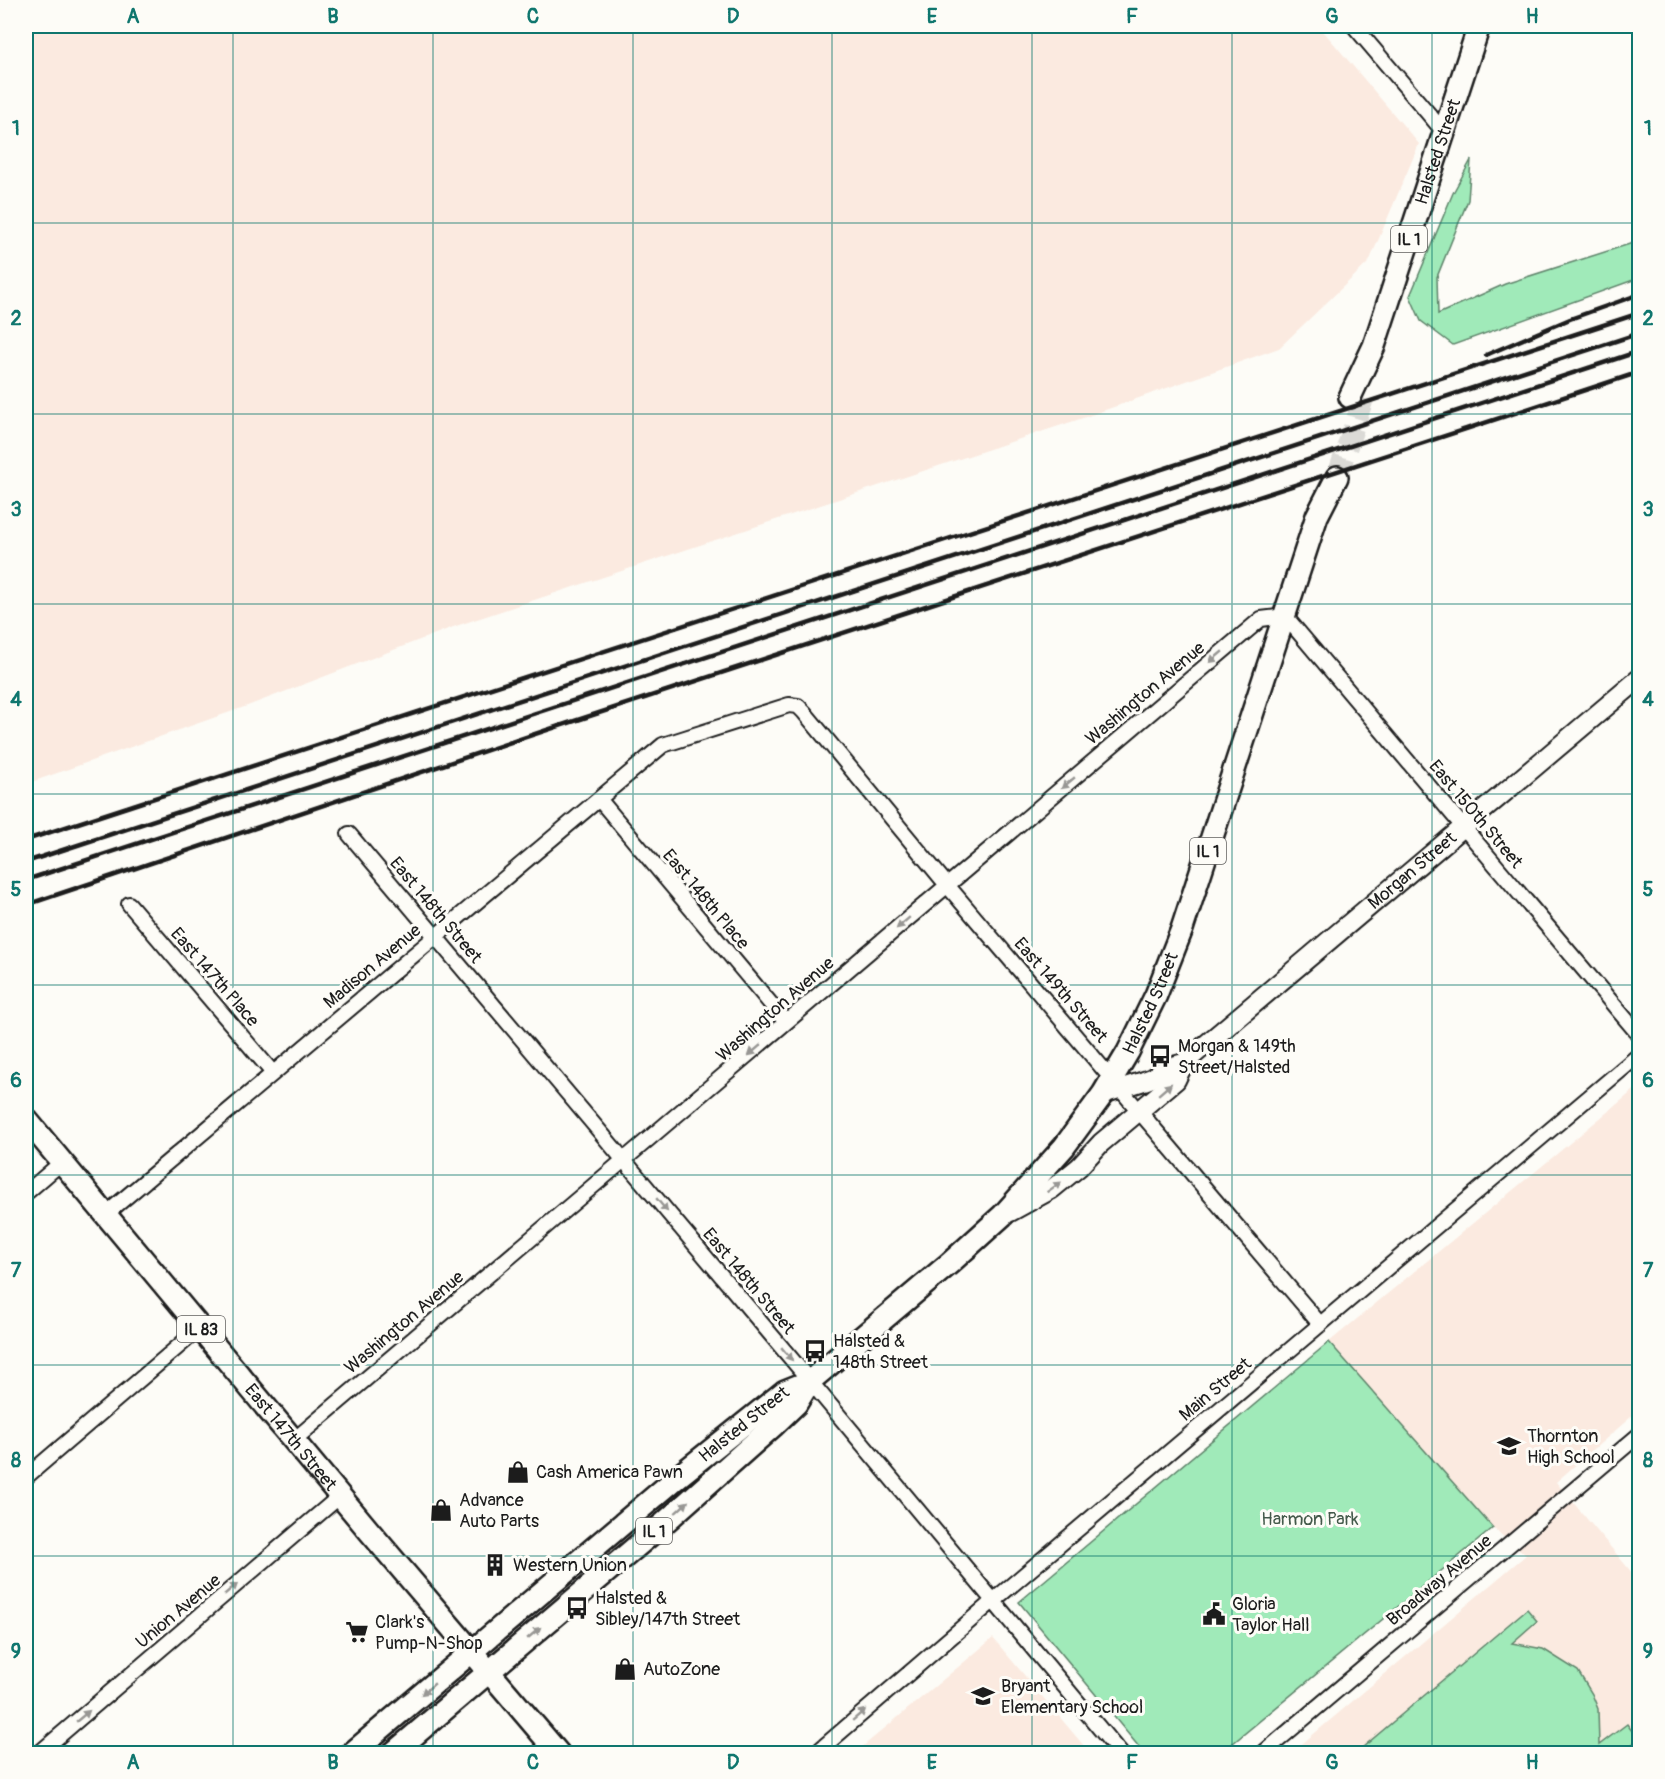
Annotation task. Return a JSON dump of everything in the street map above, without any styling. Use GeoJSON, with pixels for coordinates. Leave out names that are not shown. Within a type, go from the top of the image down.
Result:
{"type":"FeatureCollection","features":[{"type":"Feature","properties":{"kind":"main road","name":"Halsted Street"},"geometry":{"type":"LineString","coordinates":[[1358,394],[1479,26]]}},
{"type":"Feature","properties":{"kind":"main road","name":"Halsted Street"},"geometry":{"type":"LineString","coordinates":[[351,1754],[657,1494],[776,1397],[810,1381],[950,1263],[1003,1215],[1049,1165],[1112,1087],[1164,978],[1221,813],[1330,480]]}},
{"type":"Feature","properties":{"kind":"main road","name":"East 147th Street"},"geometry":{"type":"LineString","coordinates":[[26,1119],[340,1496],[559,1754]]}},
{"type":"Feature","properties":{"kind":"main road","name":"Halsted Street"},"geometry":{"type":"LineString","coordinates":[[392,1754],[663,1524],[796,1404],[810,1381]]}},
{"type":"Feature","properties":{"kind":"street"},"geometry":{"type":"LineString","coordinates":[[1354,26],[1444,132]]}},
{"type":"Feature","properties":{"kind":"street","name":"East 150th Street"},"geometry":{"type":"LineString","coordinates":[[1285,616],[1640,1036]]}},
{"type":"Feature","properties":{"kind":"street","name":"Washington Avenue"},"geometry":{"type":"LineString","coordinates":[[294,1440],[1261,619],[1285,616]]}},
{"type":"Feature","properties":{"kind":"street","name":"Morgan Street"},"geometry":{"type":"LineString","coordinates":[[1003,1215],[1052,1189],[1079,1167],[1101,1143],[1176,1080],[1184,1063],[1640,678]]}},
{"type":"Feature","properties":{"kind":"street","name":"Madison Avenue"},"geometry":{"type":"LineString","coordinates":[[106,1214],[663,745],[789,705],[798,706]]}},
{"type":"Feature","properties":{"kind":"street","name":"East 149th Street"},"geometry":{"type":"LineString","coordinates":[[798,706],[1112,1087],[1140,1111],[1320,1324]]}},
{"type":"Feature","properties":{"kind":"street","name":"East 148th Place"},"geometry":{"type":"LineString","coordinates":[[599,799],[786,1023]]}},
{"type":"Feature","properties":{"kind":"street","name":"East 148th Street"},"geometry":{"type":"LineString","coordinates":[[349,834],[810,1381],[1120,1754]]}},
{"type":"Feature","properties":{"kind":"street","name":"East 147th Place"},"geometry":{"type":"LineString","coordinates":[[129,904],[273,1073]]}},
{"type":"Feature","properties":{"kind":"street","name":"Main Street"},"geometry":{"type":"LineString","coordinates":[[815,1754],[1640,1054]]}},
{"type":"Feature","properties":{"kind":"street","name":"Morgan Street"},"geometry":{"type":"LineString","coordinates":[[1112,1087],[1152,1078],[1166,1068],[1184,1063]]}},
{"type":"Feature","properties":{"kind":"street"},"geometry":{"type":"LineString","coordinates":[[26,1193],[62,1162]]}},
{"type":"Feature","properties":{"kind":"street"},"geometry":{"type":"LineString","coordinates":[[26,1477],[200,1328]]}},
{"type":"Feature","properties":{"kind":"street","name":"Broadway Avenue"},"geometry":{"type":"LineString","coordinates":[[1262,1754],[1640,1434]]}},
{"type":"Feature","properties":{"kind":"street","name":"Union Avenue"},"geometry":{"type":"LineString","coordinates":[[38,1754],[340,1496]]}},
{"type":"Feature","properties":{"kind":"shaded area"},"geometry":{"type":"Polygon","coordinates":[[[26,26],[1319,26],[1419,144],[1369,262],[1279,348],[1080,419],[456,626],[250,705],[26,784],[26,26]]]}},
{"type":"Feature","properties":{"kind":"shaded area","name":"Thornton High School"},"geometry":{"type":"Polygon","coordinates":[[[1639,1086],[1639,1410],[1556,1482],[1639,1581],[1639,1753],[1290,1754],[1526,1555],[1493,1528],[1329,1342],[1639,1086]]]}},
{"type":"Feature","properties":{"kind":"shaded area","name":"Bryant Elementary School"},"geometry":{"type":"Polygon","coordinates":[[[993,1638],[1090,1753],[855,1753],[993,1638]]]}},
{"type":"Feature","properties":{"kind":"green space"},"geometry":{"type":"Polygon","coordinates":[[[1471,160],[1468,200],[1437,277],[1438,314],[1505,284],[1639,241],[1639,278],[1453,345],[1421,321],[1410,296],[1453,193],[1471,160]]]}},
{"type":"Feature","properties":{"kind":"green space","name":"Harmon Park"},"geometry":{"type":"Polygon","coordinates":[[[1329,1342],[1493,1528],[1221,1753],[1144,1753],[1019,1602],[1329,1342]]]}},
{"type":"Feature","properties":{"kind":"green space"},"geometry":{"type":"Polygon","coordinates":[[[1527,1609],[1537,1621],[1512,1643],[1543,1649],[1578,1671],[1598,1709],[1599,1745],[1627,1724],[1638,1739],[1622,1753],[1356,1753],[1527,1609]]]}},
{"type":"Feature","properties":{"kind":"tunnel"},"geometry":{"type":"LineString","coordinates":[[1337,477],[1366,391]]}},
{"type":"Feature","properties":{"kind":"railway"},"geometry":{"type":"LineString","coordinates":[[1486,355],[1570,319],[1640,294]]}},
{"type":"Feature","properties":{"kind":"railway"},"geometry":{"type":"LineString","coordinates":[[26,840],[1640,313]]}},
{"type":"Feature","properties":{"kind":"railway"},"geometry":{"type":"LineString","coordinates":[[26,862],[1640,333]]}},
{"type":"Feature","properties":{"kind":"railway"},"geometry":{"type":"LineString","coordinates":[[26,880],[1640,351]]}},
{"type":"Feature","properties":{"kind":"railway"},"geometry":{"type":"LineString","coordinates":[[26,905],[544,731],[1640,372]]}},
{"type":"Feature","properties":{"kind":"place","name":"Morgan & 149th Street/Halsted"},"geometry":{"type":"Point","coordinates":[1160,1056]}},
{"type":"Feature","properties":{"kind":"place","name":"Halsted & 148th Street"},"geometry":{"type":"Point","coordinates":[815,1351]}},
{"type":"Feature","properties":{"kind":"place","name":"Thornton High School"},"geometry":{"type":"Point","coordinates":[1509,1446]}},
{"type":"Feature","properties":{"kind":"place","name":"Cash America Pawn"},"geometry":{"type":"Point","coordinates":[518,1472]}},
{"type":"Feature","properties":{"kind":"place","name":"Advance Auto Parts"},"geometry":{"type":"Point","coordinates":[441,1510]}},
{"type":"Feature","properties":{"kind":"place","name":"Western Union"},"geometry":{"type":"Point","coordinates":[495,1565]}},
{"type":"Feature","properties":{"kind":"place","name":"Halsted & Sibley/147th Street"},"geometry":{"type":"Point","coordinates":[577,1608]}},
{"type":"Feature","properties":{"kind":"place","name":"Gloria Taylor Hall"},"geometry":{"type":"Point","coordinates":[1214,1614]}},
{"type":"Feature","properties":{"kind":"place","name":"Clark's Pump-N-Shop"},"geometry":{"type":"Point","coordinates":[357,1632]}},
{"type":"Feature","properties":{"kind":"place","name":"AutoZone"},"geometry":{"type":"Point","coordinates":[625,1669]}},
{"type":"Feature","properties":{"kind":"place","name":"Bryant Elementary School"},"geometry":{"type":"Point","coordinates":[983,1696]}}]}
